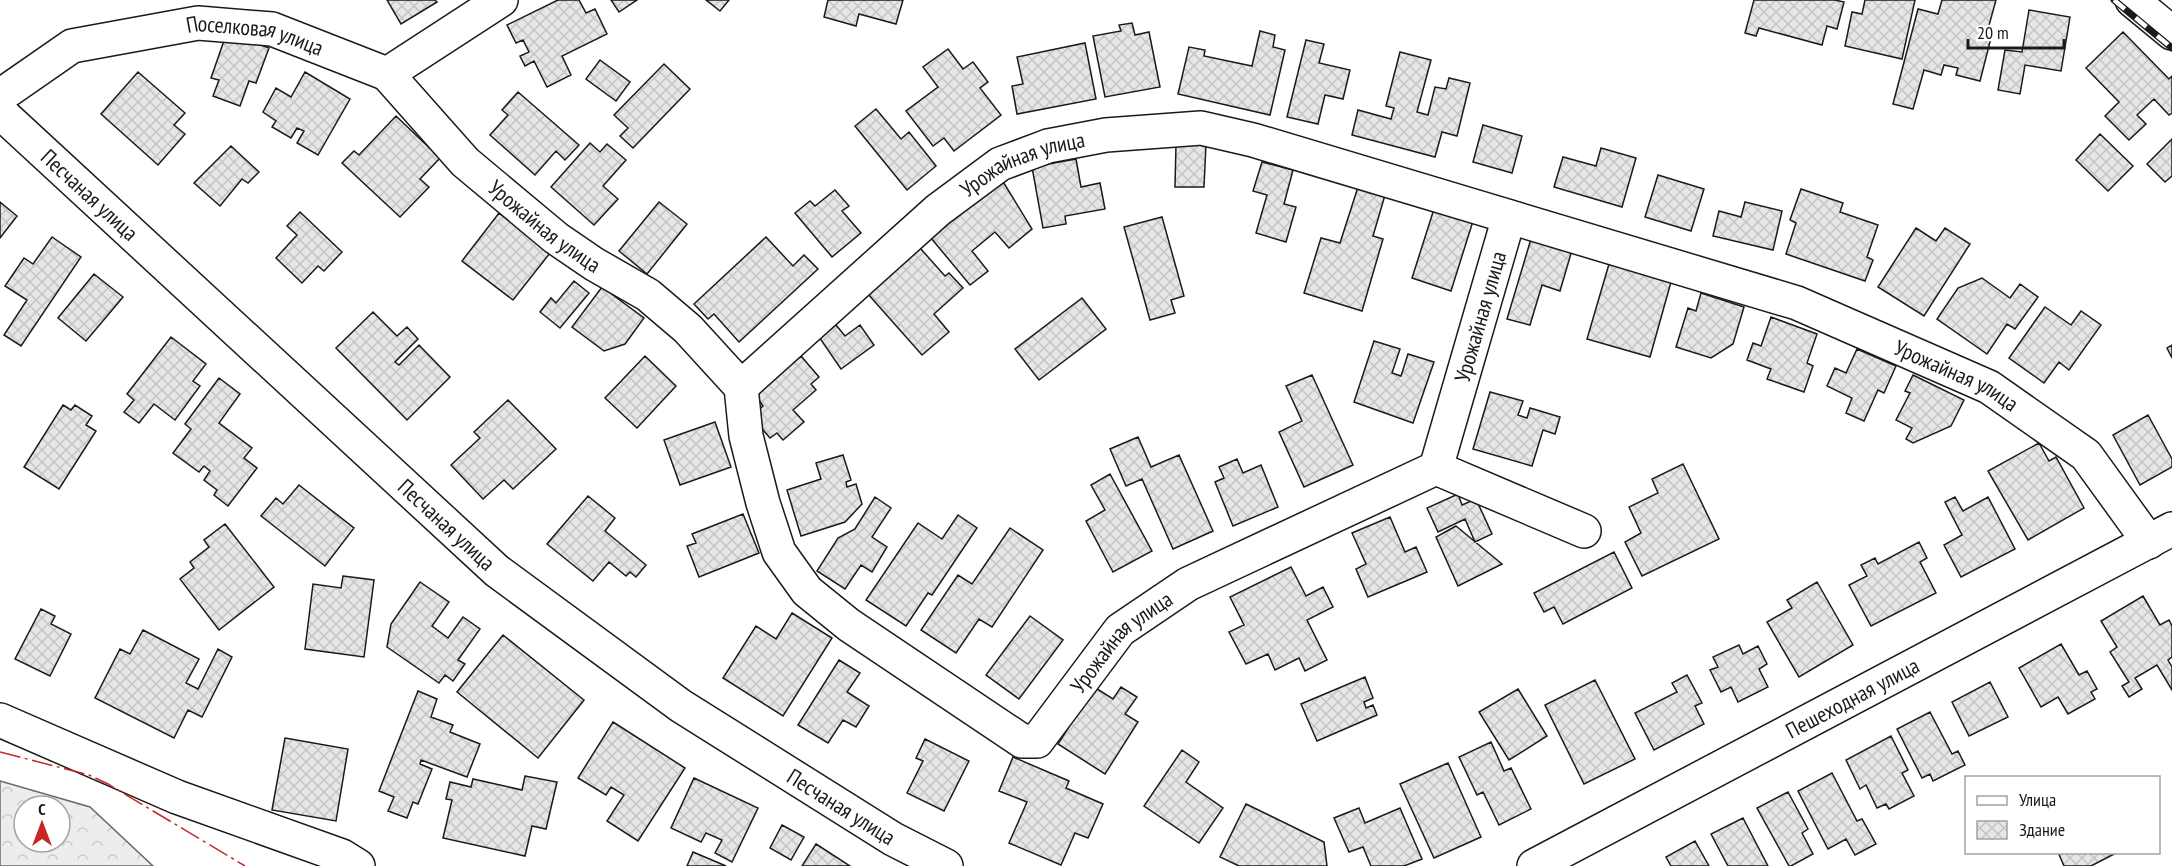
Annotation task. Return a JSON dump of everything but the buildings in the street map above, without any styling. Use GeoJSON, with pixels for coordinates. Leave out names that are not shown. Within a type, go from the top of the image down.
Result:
{"type":"FeatureCollection","features":[{"type":"Feature","properties":{"kind":"street"},"geometry":{"type":"LineString","coordinates":[[387,74],[501,0]]}},
{"type":"Feature","properties":{"kind":"street"},"geometry":{"type":"LineString","coordinates":[[2132,0],[2172,33]]}},
{"type":"Feature","properties":{"kind":"street","name":"Поселковая улица"},"geometry":{"type":"LineString","coordinates":[[0,96],[72,46],[198,23],[272,29],[387,74]]}},
{"type":"Feature","properties":{"kind":"street","name":"Урожайная улица"},"geometry":{"type":"LineString","coordinates":[[387,74],[465,162],[556,238],[594,264],[648,295],[688,329],[741,387],[746,436],[763,503],[779,552],[807,591],[849,625],[1022,741],[1037,741],[1120,630],[1188,584],[1436,468],[1509,217]]}},
{"type":"Feature","properties":{"kind":"street","name":"Песчаная улица"},"geometry":{"type":"LineString","coordinates":[[0,112],[497,570],[681,706],[893,839],[946,866]]}},
{"type":"Feature","properties":{"kind":"street","name":"Урожайная улица"},"geometry":{"type":"LineString","coordinates":[[741,387],[939,210],[1000,164],[1048,146],[1106,135],[1201,128],[1253,140],[1797,303],[1989,387],[2086,455],[2160,535]]}},
{"type":"Feature","properties":{"kind":"street"},"geometry":{"type":"LineString","coordinates":[[1436,468],[1584,531]]}},
{"type":"Feature","properties":{"kind":"street","name":"Пешеходная улица"},"geometry":{"type":"LineString","coordinates":[[1533,866],[2160,535]]}},
{"type":"Feature","properties":{"kind":"street"},"geometry":{"type":"LineString","coordinates":[[0,720],[177,797],[342,856],[358,866]]}},
{"type":"Feature","properties":{"kind":"green space"},"geometry":{"type":"Polygon","coordinates":[[[0,781],[45,794],[12,794],[12,854],[72,854],[72,802],[90,807],[153,866],[0,866],[0,781]]]}},
{"type":"Feature","properties":{"kind":"railway"},"geometry":{"type":"LineString","coordinates":[[2114,0],[2172,48]]}},
{"type":"Feature","properties":{"kind":"power"},"geometry":{"type":"LineString","coordinates":[[0,752],[89,775],[245,866]]}}]}
